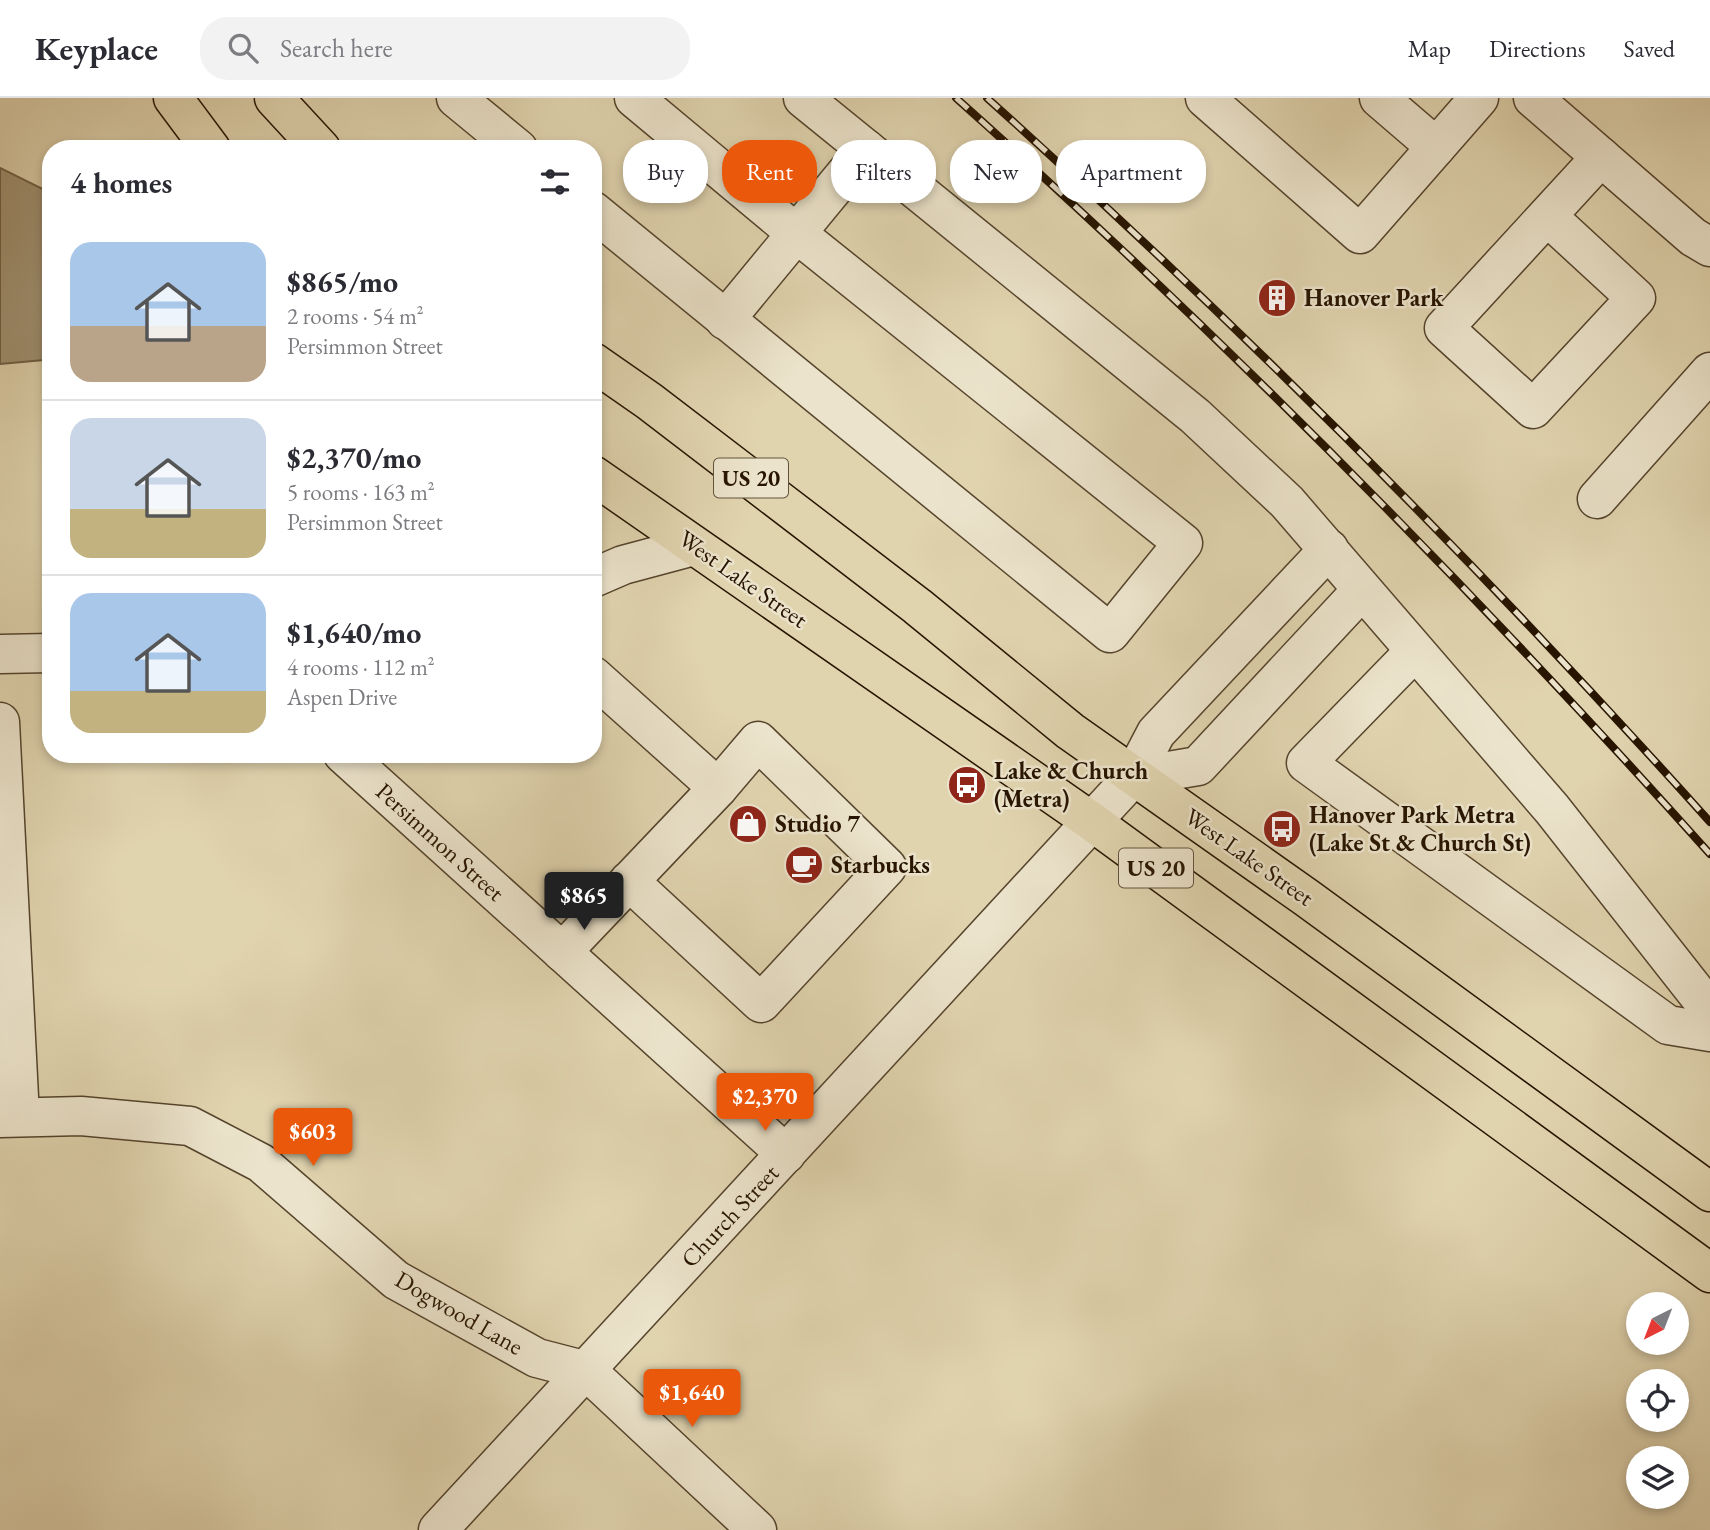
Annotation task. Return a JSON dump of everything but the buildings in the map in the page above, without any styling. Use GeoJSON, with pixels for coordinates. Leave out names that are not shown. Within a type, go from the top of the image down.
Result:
{"type":"FeatureCollection","features":[{"type":"Feature","properties":{"kind":"highway"},"geometry":{"type":"LineString","coordinates":[[173,98],[204,140]]}},
{"type":"Feature","properties":{"kind":"highway"},"geometry":{"type":"LineString","coordinates":[[274,98],[313,140]]}},
{"type":"Feature","properties":{"kind":"highway","name":"West Lake Street"},"geometry":{"type":"LineString","coordinates":[[602,368],[887,582],[1070,731],[1318,905],[1710,1192]]}},
{"type":"Feature","properties":{"kind":"highway","name":"West Lake Street"},"geometry":{"type":"LineString","coordinates":[[602,481],[1091,821],[1710,1273]]}},
{"type":"Feature","properties":{"kind":"street"},"geometry":{"type":"LineString","coordinates":[[456,98],[507,140]]}},
{"type":"Feature","properties":{"kind":"street"},"geometry":{"type":"LineString","coordinates":[[602,218],[1110,633],[1184,543],[796,233],[634,98]]}},
{"type":"Feature","properties":{"kind":"street"},"geometry":{"type":"LineString","coordinates":[[803,98],[855,140]]}},
{"type":"Feature","properties":{"kind":"street"},"geometry":{"type":"LineString","coordinates":[[1205,98],[1360,234],[1479,98]]}},
{"type":"Feature","properties":{"kind":"street"},"geometry":{"type":"LineString","coordinates":[[1379,98],[1436,147]]}},
{"type":"Feature","properties":{"kind":"street"},"geometry":{"type":"LineString","coordinates":[[1533,98],[1693,237],[1710,247]]}},
{"type":"Feature","properties":{"kind":"street"},"geometry":{"type":"LineString","coordinates":[[1547,216],[1636,298],[1533,409],[1444,328],[1601,157]]}},
{"type":"Feature","properties":{"kind":"street"},"geometry":{"type":"LineString","coordinates":[[726,320],[831,191]]}},
{"type":"Feature","properties":{"kind":"street"},"geometry":{"type":"LineString","coordinates":[[933,203],[1195,416],[1287,502],[1552,809],[1710,1010]]}},
{"type":"Feature","properties":{"kind":"street"},"geometry":{"type":"LineString","coordinates":[[1597,499],[1710,372]]}},
{"type":"Feature","properties":{"kind":"street"},"geometry":{"type":"LineString","coordinates":[[602,574],[623,565],[694,545]]}},
{"type":"Feature","properties":{"kind":"street","name":"Church Street"},"geometry":{"type":"LineString","coordinates":[[438,1530],[1133,776],[1156,733],[1329,549]]}},
{"type":"Feature","properties":{"kind":"street"},"geometry":{"type":"LineString","coordinates":[[1133,776],[1198,766],[1362,590]]}},
{"type":"Feature","properties":{"kind":"street"},"geometry":{"type":"LineString","coordinates":[[1415,651],[1306,763],[1668,1025],[1710,1032]]}},
{"type":"Feature","properties":{"kind":"street"},"geometry":{"type":"LineString","coordinates":[[0,654],[42,653]]}},
{"type":"Feature","properties":{"kind":"street"},"geometry":{"type":"LineString","coordinates":[[602,684],[718,788]]}},
{"type":"Feature","properties":{"kind":"street"},"geometry":{"type":"LineString","coordinates":[[0,722],[10,1117]]}},
{"type":"Feature","properties":{"kind":"street"},"geometry":{"type":"LineString","coordinates":[[562,952],[629,881],[718,788],[758,741],[887,867],[761,1003],[629,881]]}},
{"type":"Feature","properties":{"kind":"street","name":"Persimmon Street"},"geometry":{"type":"LineString","coordinates":[[353,763],[786,1154]]}},
{"type":"Feature","properties":{"kind":"street","name":"Dogwood Lane"},"geometry":{"type":"LineString","coordinates":[[10,1117],[81,1116],[190,1126],[261,1163],[396,1280],[537,1358],[587,1371]]}},
{"type":"Feature","properties":{"kind":"street"},"geometry":{"type":"LineString","coordinates":[[587,1371],[757,1530]]}},
{"type":"Feature","properties":{"kind":"shaded area"},"geometry":{"type":"Polygon","coordinates":[[[0,168],[42,189],[42,360],[0,364],[0,168]]]}},
{"type":"Feature","properties":{"kind":"railway"},"geometry":{"type":"LineString","coordinates":[[956,98],[1153,279],[1344,465],[1529,657],[1710,854]]}},
{"type":"Feature","properties":{"kind":"railway"},"geometry":{"type":"LineString","coordinates":[[987,98],[1175,272],[1358,450],[1537,634],[1710,822]]}},
{"type":"Feature","properties":{"kind":"place","name":"Hanover Park"},"geometry":{"type":"Point","coordinates":[1277,298]}},
{"type":"Feature","properties":{"kind":"place","name":"Lake & Church (Metra)"},"geometry":{"type":"Point","coordinates":[967,785]}},
{"type":"Feature","properties":{"kind":"place","name":"Studio 7"},"geometry":{"type":"Point","coordinates":[748,824]}},
{"type":"Feature","properties":{"kind":"place","name":"Hanover Park Metra (Lake St & Church St)"},"geometry":{"type":"Point","coordinates":[1282,829]}},
{"type":"Feature","properties":{"kind":"place","name":"Starbucks"},"geometry":{"type":"Point","coordinates":[804,865]}}]}
